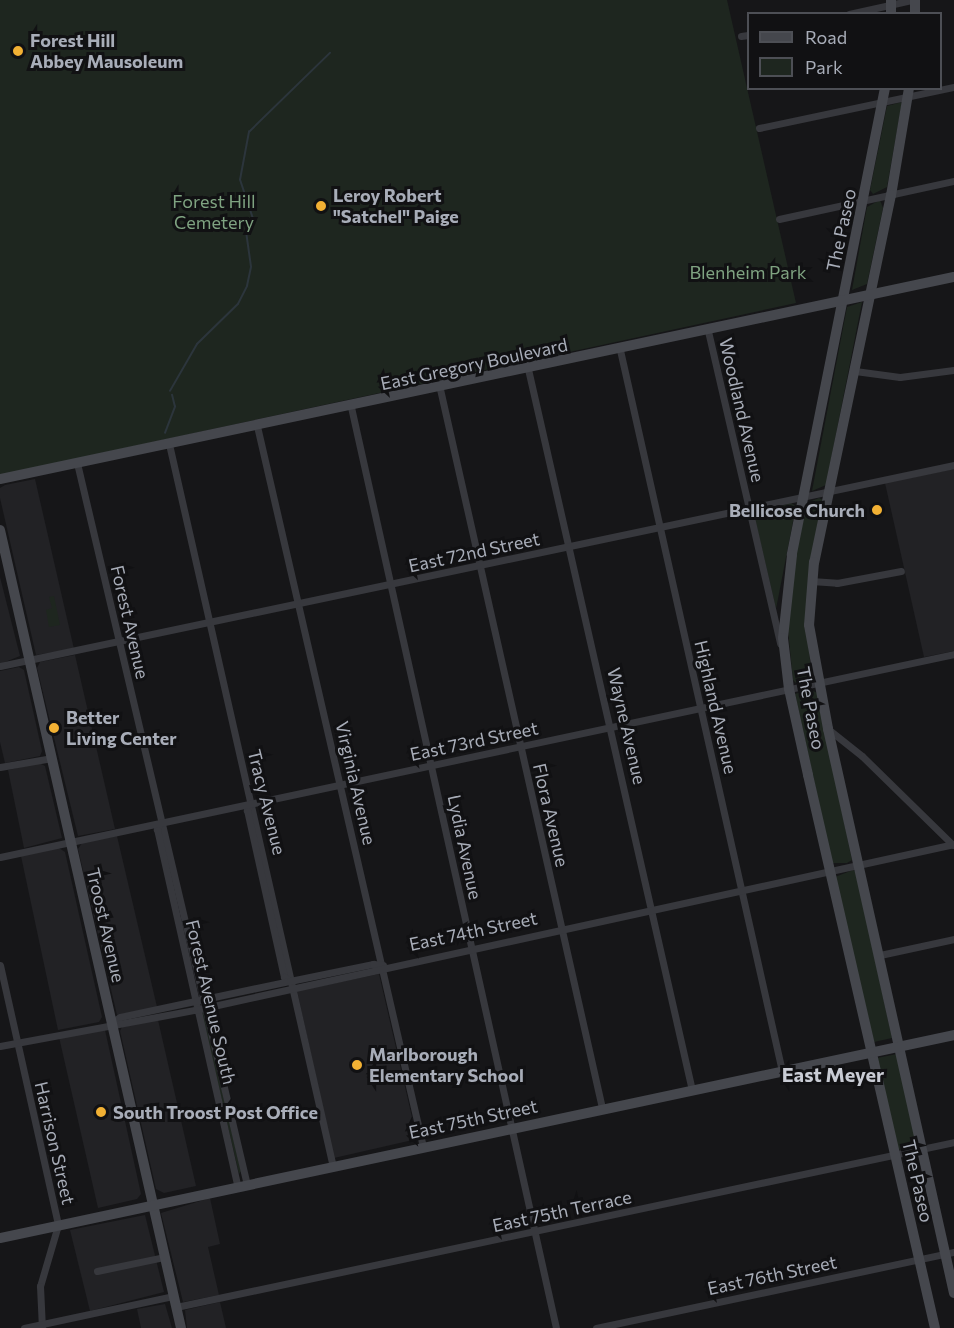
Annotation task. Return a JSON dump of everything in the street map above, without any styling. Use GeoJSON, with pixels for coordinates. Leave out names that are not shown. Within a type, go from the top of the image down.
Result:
{"type":"FeatureCollection","features":[{"type":"Feature","properties":{"kind":"main road","name":"The Paseo"},"geometry":{"type":"LineString","coordinates":[[885,90],[786,591],[787,672],[935,1328]]}},
{"type":"Feature","properties":{"kind":"main road","name":"The Paseo"},"geometry":{"type":"LineString","coordinates":[[909,93],[871,295],[811,581],[809,625],[828,729],[901,1046],[922,1149],[949,1253],[954,1293]]}},
{"type":"Feature","properties":{"kind":"main road","name":"East Gregory Boulevard"},"geometry":{"type":"LineString","coordinates":[[0,479],[351,407],[954,277]]}},
{"type":"Feature","properties":{"kind":"main road","name":"Troost Avenue"},"geometry":{"type":"LineString","coordinates":[[0,530],[5,572],[29,660],[181,1328]]}},
{"type":"Feature","properties":{"kind":"main road","name":"East 75th Street"},"geometry":{"type":"LineString","coordinates":[[0,1238],[602,1108],[954,1035]]}},
{"type":"Feature","properties":{"kind":"street"},"geometry":{"type":"LineString","coordinates":[[860,12],[914,0]]}},
{"type":"Feature","properties":{"kind":"street"},"geometry":{"type":"LineString","coordinates":[[759,128],[883,102],[909,93],[932,90]]}},
{"type":"Feature","properties":{"kind":"street"},"geometry":{"type":"LineString","coordinates":[[779,219],[954,181]]}},
{"type":"Feature","properties":{"kind":"street","name":"Woodland Avenue"},"geometry":{"type":"LineString","coordinates":[[708,331],[787,672]]}},
{"type":"Feature","properties":{"kind":"street","name":"Highland Avenue"},"geometry":{"type":"LineString","coordinates":[[620,350],[782,1071]]}},
{"type":"Feature","properties":{"kind":"street","name":"Wayne Avenue"},"geometry":{"type":"LineString","coordinates":[[528,369],[613,727],[692,1090]]}},
{"type":"Feature","properties":{"kind":"street"},"geometry":{"type":"LineString","coordinates":[[855,371],[900,377],[954,370]]}},
{"type":"Feature","properties":{"kind":"street","name":"Flora Avenue"},"geometry":{"type":"LineString","coordinates":[[440,388],[602,1108]]}},
{"type":"Feature","properties":{"kind":"street","name":"Lydia Avenue"},"geometry":{"type":"LineString","coordinates":[[351,407],[556,1328]]}},
{"type":"Feature","properties":{"kind":"street","name":"Virginia Avenue"},"geometry":{"type":"LineString","coordinates":[[257,426],[383,965],[423,1147]]}},
{"type":"Feature","properties":{"kind":"street","name":"Tracy Avenue"},"geometry":{"type":"LineString","coordinates":[[169,444],[250,804],[292,976],[291,984],[333,1167]]}},
{"type":"Feature","properties":{"kind":"street","name":"Forest Avenue"},"geometry":{"type":"LineString","coordinates":[[77,464],[160,823]]}},
{"type":"Feature","properties":{"kind":"street","name":"East 72nd Street"},"geometry":{"type":"LineString","coordinates":[[0,666],[300,605],[660,526],[954,465]]}},
{"type":"Feature","properties":{"kind":"street"},"geometry":{"type":"LineString","coordinates":[[811,581],[837,583],[901,571]]}},
{"type":"Feature","properties":{"kind":"street","name":"East 73rd Street"},"geometry":{"type":"LineString","coordinates":[[0,857],[954,654]]}},
{"type":"Feature","properties":{"kind":"street"},"geometry":{"type":"LineString","coordinates":[[828,729],[862,756],[953,845]]}},
{"type":"Feature","properties":{"kind":"street"},"geometry":{"type":"LineString","coordinates":[[0,767],[51,758]]}},
{"type":"Feature","properties":{"kind":"street"},"geometry":{"type":"LineString","coordinates":[[160,823],[165,827],[206,1003],[242,1186]]}},
{"type":"Feature","properties":{"kind":"street","name":"Forest Avenue South"},"geometry":{"type":"LineString","coordinates":[[160,823],[157,829],[196,1005],[242,1186]]}},
{"type":"Feature","properties":{"kind":"street","name":"East 74th Street"},"geometry":{"type":"LineString","coordinates":[[111,1022],[120,1017],[206,1003],[373,963],[383,965],[472,947],[953,845]]}},
{"type":"Feature","properties":{"kind":"street"},"geometry":{"type":"LineString","coordinates":[[880,955],[954,939]]}},
{"type":"Feature","properties":{"kind":"street","name":"Harrison Street"},"geometry":{"type":"LineString","coordinates":[[0,965],[58,1225],[40,1286],[42,1326]]}},
{"type":"Feature","properties":{"kind":"street"},"geometry":{"type":"LineString","coordinates":[[0,1046],[111,1022]]}},
{"type":"Feature","properties":{"kind":"street","name":"East 75th Terrace"},"geometry":{"type":"LineString","coordinates":[[24,1328],[175,1302],[535,1232],[954,1142]]}},
{"type":"Feature","properties":{"kind":"street","name":"East 76th Street"},"geometry":{"type":"LineString","coordinates":[[596,1328],[949,1253]]}},
{"type":"Feature","properties":{"kind":"street"},"geometry":{"type":"LineString","coordinates":[[97,1271],[164,1257]]}},
{"type":"Feature","properties":{"kind":"shaded area"},"geometry":{"type":"Polygon","coordinates":[[[954,469],[954,651],[924,657],[885,483],[954,469]]]}},
{"type":"Feature","properties":{"kind":"shaded area"},"geometry":{"type":"Polygon","coordinates":[[[35,479],[74,649],[36,655],[0,498],[0,488],[5,485],[35,479]]]}},
{"type":"Feature","properties":{"kind":"shaded area"},"geometry":{"type":"Polygon","coordinates":[[[0,577],[20,656],[0,664],[0,577]]]}},
{"type":"Feature","properties":{"kind":"shaded area"},"geometry":{"type":"Polygon","coordinates":[[[75,655],[115,829],[78,836],[37,668],[40,662],[75,655]]]}},
{"type":"Feature","properties":{"kind":"shaded area"},"geometry":{"type":"Polygon","coordinates":[[[19,667],[24,670],[42,751],[40,756],[5,763],[0,742],[0,671],[19,667]]]}},
{"type":"Feature","properties":{"kind":"shaded area"},"geometry":{"type":"Polygon","coordinates":[[[39,763],[45,766],[62,838],[24,848],[8,770],[39,763]]]}},
{"type":"Feature","properties":{"kind":"shaded area"},"geometry":{"type":"Polygon","coordinates":[[[117,836],[157,1007],[117,1015],[78,849],[82,843],[117,836]]]}},
{"type":"Feature","properties":{"kind":"shaded area"},"geometry":{"type":"Polygon","coordinates":[[[59,848],[65,852],[102,1017],[99,1022],[58,1030],[21,856],[59,848]]]}},
{"type":"Feature","properties":{"kind":"shaded area","name":"Marlborough Elementary School"},"geometry":{"type":"Polygon","coordinates":[[[379,974],[417,1139],[334,1158],[297,991],[379,974]]]}},
{"type":"Feature","properties":{"kind":"shaded area"},"geometry":{"type":"Polygon","coordinates":[[[158,1020],[196,1186],[164,1193],[156,1189],[120,1031],[122,1027],[158,1020]]]}},
{"type":"Feature","properties":{"kind":"shaded area"},"geometry":{"type":"Polygon","coordinates":[[[105,1030],[141,1194],[137,1199],[98,1208],[59,1037],[105,1030]]]}},
{"type":"Feature","properties":{"kind":"shaded area"},"geometry":{"type":"Polygon","coordinates":[[[210,1198],[220,1244],[208,1247],[219,1295],[183,1302],[161,1213],[210,1198]]]}},
{"type":"Feature","properties":{"kind":"shaded area"},"geometry":{"type":"Polygon","coordinates":[[[145,1215],[164,1292],[90,1311],[70,1230],[145,1215]]]}},
{"type":"Feature","properties":{"kind":"shaded area"},"geometry":{"type":"Polygon","coordinates":[[[220,1302],[226,1328],[187,1328],[185,1310],[220,1302]]]}},
{"type":"Feature","properties":{"kind":"shaded area"},"geometry":{"type":"Polygon","coordinates":[[[165,1304],[172,1328],[141,1328],[137,1309],[165,1304]]]}},
{"type":"Feature","properties":{"kind":"green space","name":"Forest Hill Cemetery"},"geometry":{"type":"Polygon","coordinates":[[[0,0],[727,0],[796,303],[0,475],[0,0]]]}},
{"type":"Feature","properties":{"kind":"green space"},"geometry":{"type":"Polygon","coordinates":[[[902,102],[887,187],[873,194],[870,190],[887,106],[902,102]]]}},
{"type":"Feature","properties":{"kind":"green space"},"geometry":{"type":"Polygon","coordinates":[[[880,200],[883,208],[867,284],[852,290],[867,207],[880,200]]]}},
{"type":"Feature","properties":{"kind":"green space"},"geometry":{"type":"Polygon","coordinates":[[[862,302],[826,485],[812,491],[847,307],[862,302]]]}},
{"type":"Feature","properties":{"kind":"green space"},"geometry":{"type":"Polygon","coordinates":[[[819,498],[823,500],[805,615],[812,678],[796,683],[793,680],[788,630],[793,569],[807,503],[819,498]]]}},
{"type":"Feature","properties":{"kind":"green space"},"geometry":{"type":"Polygon","coordinates":[[[791,503],[796,506],[776,609],[754,515],[791,503]]]}},
{"type":"Feature","properties":{"kind":"green space"},"geometry":{"type":"Polygon","coordinates":[[[54,596],[60,625],[49,627],[46,610],[52,608],[49,597],[54,596]]]}},
{"type":"Feature","properties":{"kind":"green space"},"geometry":{"type":"Polygon","coordinates":[[[810,689],[817,693],[852,860],[847,863],[832,863],[795,694],[810,689]]]}},
{"type":"Feature","properties":{"kind":"green space"},"geometry":{"type":"Polygon","coordinates":[[[853,870],[856,872],[892,1038],[874,1042],[835,877],[853,870]]]}},
{"type":"Feature","properties":{"kind":"green space"},"geometry":{"type":"Polygon","coordinates":[[[203,1011],[241,1171],[239,1174],[201,1012],[203,1011]]]}},
{"type":"Feature","properties":{"kind":"green space"},"geometry":{"type":"Polygon","coordinates":[[[897,1054],[917,1145],[901,1150],[898,1149],[877,1058],[897,1054]]]}},
{"type":"Feature","properties":{"kind":"waterway"},"geometry":{"type":"LineString","coordinates":[[170,391],[197,344],[238,304],[247,286],[251,267],[246,233],[253,219],[240,180],[249,132],[330,53]]}},
{"type":"Feature","properties":{"kind":"waterway"},"geometry":{"type":"LineString","coordinates":[[165,433],[175,407],[172,395]]}},
{"type":"Feature","properties":{"kind":"place","name":"Forest Hill Abbey Mausoleum"},"geometry":{"type":"Point","coordinates":[18,51]}},
{"type":"Feature","properties":{"kind":"place","name":"Leroy Robert \"Satchel\" Paige"},"geometry":{"type":"Point","coordinates":[321,206]}},
{"type":"Feature","properties":{"kind":"place","name":"Bellicose Church"},"geometry":{"type":"Point","coordinates":[877,510]}},
{"type":"Feature","properties":{"kind":"place","name":"Better Living Center"},"geometry":{"type":"Point","coordinates":[54,728]}},
{"type":"Feature","properties":{"kind":"place","name":"Marlborough Elementary School"},"geometry":{"type":"Point","coordinates":[357,1065]}},
{"type":"Feature","properties":{"kind":"place","name":"South Troost Post Office"},"geometry":{"type":"Point","coordinates":[101,1112]}},
{"type":"Feature","properties":{"kind":"district","name":"East Meyer"},"geometry":{"type":"Point","coordinates":[833,1074]}},
{"type":"Feature","properties":{"kind":"park label","name":"Blenheim Park"},"geometry":{"type":"Point","coordinates":[748,272]}}]}
